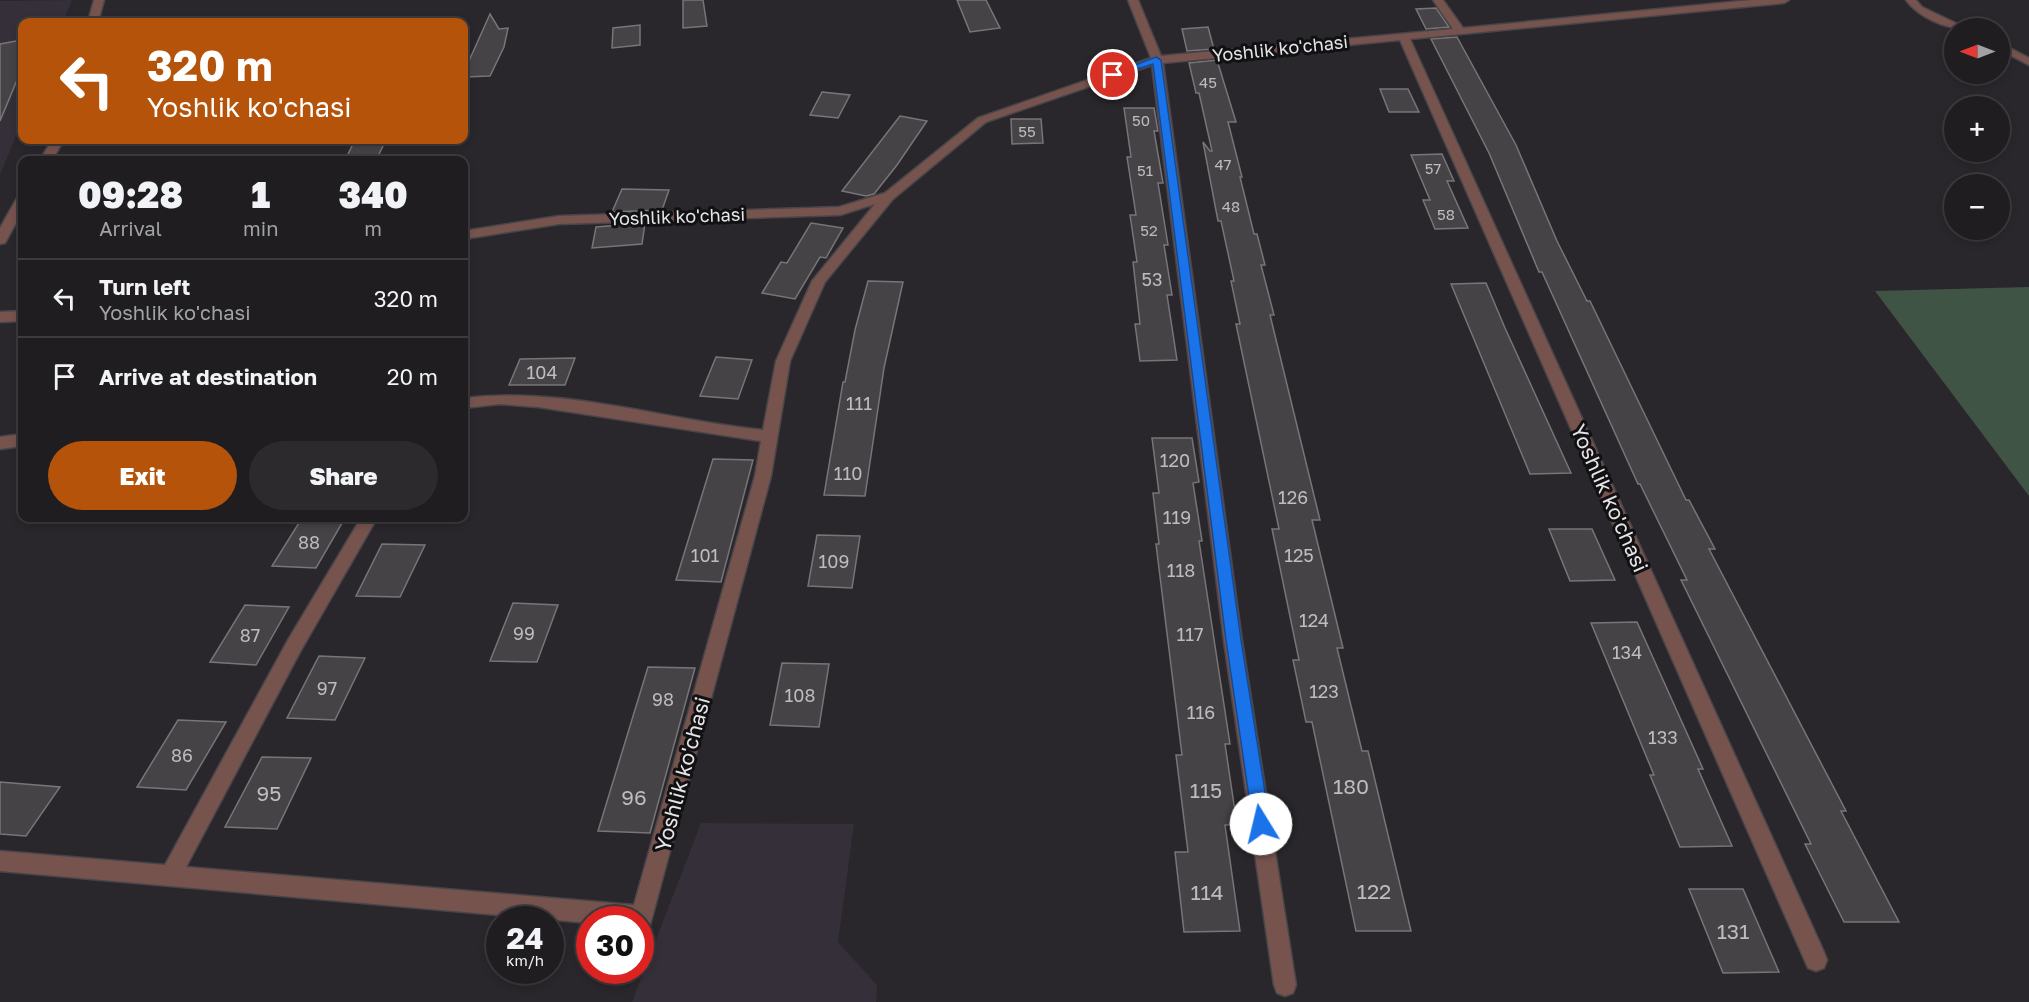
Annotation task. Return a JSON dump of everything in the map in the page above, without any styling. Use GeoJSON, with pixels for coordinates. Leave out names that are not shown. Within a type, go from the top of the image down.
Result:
{"type":"FeatureCollection","features":[{"type":"Feature","properties":{"kind":"street"},"geometry":{"type":"LineString","coordinates":[[94,18],[99,0]]}},
{"type":"Feature","properties":{"kind":"street"},"geometry":{"type":"LineString","coordinates":[[1133,0],[1156,60],[1232,629],[1285,985]]}},
{"type":"Feature","properties":{"kind":"street"},"geometry":{"type":"LineString","coordinates":[[1438,0],[1459,30]]}},
{"type":"Feature","properties":{"kind":"street","name":"Yoshlik ko'chasi"},"geometry":{"type":"LineString","coordinates":[[0,861],[642,917],[760,487],[783,361],[819,280],[889,196],[982,120],[1156,60],[1784,0]]}},
{"type":"Feature","properties":{"kind":"street"},"geometry":{"type":"LineString","coordinates":[[1911,0],[1918,9],[1944,20]]}},
{"type":"Feature","properties":{"kind":"street","name":"Yoshlik ko'chasi"},"geometry":{"type":"LineString","coordinates":[[1403,36],[1816,960]]}},
{"type":"Feature","properties":{"kind":"street"},"geometry":{"type":"LineString","coordinates":[[2010,52],[2029,62]]}},
{"type":"Feature","properties":{"kind":"street","name":"Yoshlik ko'chasi"},"geometry":{"type":"LineString","coordinates":[[468,234],[559,220],[840,211],[889,196]]}},
{"type":"Feature","properties":{"kind":"street"},"geometry":{"type":"LineString","coordinates":[[0,240],[18,208]]}},
{"type":"Feature","properties":{"kind":"street"},"geometry":{"type":"LineString","coordinates":[[0,317],[18,316]]}},
{"type":"Feature","properties":{"kind":"street"},"geometry":{"type":"LineString","coordinates":[[468,402],[503,398],[584,407],[741,434],[770,436]]}},
{"type":"Feature","properties":{"kind":"street"},"geometry":{"type":"LineString","coordinates":[[0,443],[18,441]]}},
{"type":"Feature","properties":{"kind":"street"},"geometry":{"type":"LineString","coordinates":[[170,876],[294,646],[367,522]]}},
{"type":"Feature","properties":{"kind":"shaded area"},"geometry":{"type":"Polygon","coordinates":[[[72,0],[65,18],[18,18],[18,131],[0,175],[0,1],[72,0]]]}},
{"type":"Feature","properties":{"kind":"shaded area"},"geometry":{"type":"Polygon","coordinates":[[[701,823],[854,824],[838,942],[877,985],[876,1002],[632,1002],[639,984],[654,984],[654,945],[701,823]]]}},
{"type":"Feature","properties":{"kind":"green space"},"geometry":{"type":"Polygon","coordinates":[[[2029,287],[2029,496],[1875,291],[2029,287]]]}},
{"type":"Feature","properties":{"kind":"building"},"geometry":{"type":"Polygon","coordinates":[[[683,0],[703,0],[707,26],[683,28],[683,0]]]}},
{"type":"Feature","properties":{"kind":"building"},"geometry":{"type":"Polygon","coordinates":[[[957,0],[986,0],[1000,28],[970,32],[957,0]]]}},
{"type":"Feature","properties":{"kind":"building"},"geometry":{"type":"Polygon","coordinates":[[[1436,8],[1449,27],[1426,29],[1416,9],[1436,8]]]}},
{"type":"Feature","properties":{"kind":"building"},"geometry":{"type":"Polygon","coordinates":[[[490,14],[499,29],[508,28],[504,47],[490,76],[468,77],[468,63],[490,14]]]}},
{"type":"Feature","properties":{"kind":"building"},"geometry":{"type":"Polygon","coordinates":[[[640,25],[640,45],[612,48],[613,28],[640,25]]]}},
{"type":"Feature","properties":{"kind":"building"},"geometry":{"type":"Polygon","coordinates":[[[1208,27],[1214,49],[1187,51],[1182,29],[1208,27]]]}},
{"type":"Feature","properties":{"kind":"building"},"geometry":{"type":"Polygon","coordinates":[[[1457,37],[1516,145],[1557,241],[1587,301],[1590,301],[1686,500],[1689,500],[1715,549],[1709,549],[1846,811],[1841,811],[1899,922],[1844,922],[1805,844],[1811,844],[1681,580],[1687,580],[1638,484],[1542,272],[1539,272],[1489,153],[1431,39],[1457,37]]]}},
{"type":"Feature","properties":{"kind":"building"},"geometry":{"type":"Polygon","coordinates":[[[18,41],[18,78],[0,121],[0,44],[18,41]]]}},
{"type":"Feature","properties":{"kind":"building"},"geometry":{"type":"Polygon","coordinates":[[[1217,60],[1236,122],[1228,122],[1254,234],[1257,234],[1265,265],[1261,265],[1274,315],[1270,315],[1320,520],[1312,520],[1343,648],[1337,648],[1362,751],[1368,751],[1411,931],[1356,931],[1312,722],[1306,722],[1293,660],[1299,660],[1272,529],[1279,529],[1236,324],[1240,324],[1231,281],[1234,281],[1221,221],[1218,221],[1203,142],[1212,151],[1199,93],[1196,93],[1189,63],[1217,60]]]}},
{"type":"Feature","properties":{"kind":"building"},"geometry":{"type":"Polygon","coordinates":[[[1380,89],[1408,89],[1419,112],[1389,112],[1380,89]]]}},
{"type":"Feature","properties":{"kind":"building"},"geometry":{"type":"Polygon","coordinates":[[[822,92],[850,95],[838,118],[810,115],[822,92]]]}},
{"type":"Feature","properties":{"kind":"building"},"geometry":{"type":"Polygon","coordinates":[[[1124,108],[1154,108],[1158,131],[1154,131],[1163,183],[1158,183],[1168,245],[1164,245],[1172,295],[1167,295],[1177,360],[1140,361],[1135,324],[1140,324],[1133,262],[1137,262],[1130,215],[1136,215],[1127,157],[1131,157],[1124,108]]]}},
{"type":"Feature","properties":{"kind":"building"},"geometry":{"type":"Polygon","coordinates":[[[900,116],[927,121],[897,165],[874,194],[866,196],[842,191],[900,116]]]}},
{"type":"Feature","properties":{"kind":"building"},"geometry":{"type":"Polygon","coordinates":[[[1011,119],[1041,119],[1043,143],[1012,144],[1011,119]]]}},
{"type":"Feature","properties":{"kind":"building"},"geometry":{"type":"Polygon","coordinates":[[[353,144],[384,144],[378,156],[347,156],[353,144]]]}},
{"type":"Feature","properties":{"kind":"building"},"geometry":{"type":"Polygon","coordinates":[[[1442,154],[1454,181],[1447,181],[1468,228],[1435,229],[1423,200],[1430,200],[1411,155],[1442,154]]]}},
{"type":"Feature","properties":{"kind":"building"},"geometry":{"type":"Polygon","coordinates":[[[622,189],[669,190],[662,210],[612,212],[622,189]]]}},
{"type":"Feature","properties":{"kind":"building"},"geometry":{"type":"Polygon","coordinates":[[[645,223],[642,244],[592,248],[596,227],[645,223]]]}},
{"type":"Feature","properties":{"kind":"building"},"geometry":{"type":"Polygon","coordinates":[[[811,223],[843,228],[826,258],[820,257],[795,299],[762,293],[781,262],[787,263],[811,223]]]}},
{"type":"Feature","properties":{"kind":"building"},"geometry":{"type":"Polygon","coordinates":[[[868,281],[903,282],[884,368],[865,496],[824,495],[843,382],[845,382],[868,281]]]}},
{"type":"Feature","properties":{"kind":"building"},"geometry":{"type":"Polygon","coordinates":[[[1486,283],[1571,473],[1530,474],[1451,284],[1486,283]]]}},
{"type":"Feature","properties":{"kind":"building"},"geometry":{"type":"Polygon","coordinates":[[[716,357],[752,360],[738,399],[700,396],[716,357]]]}},
{"type":"Feature","properties":{"kind":"building"},"geometry":{"type":"Polygon","coordinates":[[[575,358],[565,385],[509,385],[520,359],[575,358]]]}},
{"type":"Feature","properties":{"kind":"building"},"geometry":{"type":"Polygon","coordinates":[[[1152,438],[1192,438],[1199,482],[1193,483],[1202,541],[1199,541],[1230,744],[1225,744],[1237,825],[1225,825],[1240,931],[1184,932],[1175,852],[1188,852],[1176,755],[1182,755],[1156,544],[1159,544],[1153,493],[1159,493],[1152,438]]]}},
{"type":"Feature","properties":{"kind":"building"},"geometry":{"type":"Polygon","coordinates":[[[713,459],[753,460],[721,582],[676,580],[713,459]]]}},
{"type":"Feature","properties":{"kind":"building"},"geometry":{"type":"Polygon","coordinates":[[[300,522],[343,522],[316,568],[272,566],[300,522]]]}},
{"type":"Feature","properties":{"kind":"building"},"geometry":{"type":"Polygon","coordinates":[[[1549,529],[1592,529],[1615,580],[1570,581],[1549,529]]]}},
{"type":"Feature","properties":{"kind":"building"},"geometry":{"type":"Polygon","coordinates":[[[817,535],[860,536],[852,588],[808,586],[817,535]]]}},
{"type":"Feature","properties":{"kind":"building"},"geometry":{"type":"Polygon","coordinates":[[[382,544],[425,545],[400,597],[356,596],[382,544]]]}},
{"type":"Feature","properties":{"kind":"building"},"geometry":{"type":"Polygon","coordinates":[[[513,603],[558,605],[537,662],[490,661],[513,603]]]}},
{"type":"Feature","properties":{"kind":"building"},"geometry":{"type":"Polygon","coordinates":[[[245,605],[289,607],[256,665],[210,662],[245,605]]]}},
{"type":"Feature","properties":{"kind":"building"},"geometry":{"type":"Polygon","coordinates":[[[1637,622],[1703,769],[1698,769],[1732,846],[1680,847],[1650,775],[1654,775],[1591,623],[1637,622]]]}},
{"type":"Feature","properties":{"kind":"building"},"geometry":{"type":"Polygon","coordinates":[[[319,656],[365,658],[335,720],[287,718],[319,656]]]}},
{"type":"Feature","properties":{"kind":"building"},"geometry":{"type":"Polygon","coordinates":[[[782,663],[829,664],[819,727],[770,725],[782,663]]]}},
{"type":"Feature","properties":{"kind":"building"},"geometry":{"type":"Polygon","coordinates":[[[648,667],[695,668],[650,833],[598,831],[648,667]]]}},
{"type":"Feature","properties":{"kind":"building"},"geometry":{"type":"Polygon","coordinates":[[[178,720],[226,722],[186,790],[137,787],[178,720]]]}},
{"type":"Feature","properties":{"kind":"building"},"geometry":{"type":"Polygon","coordinates":[[[262,757],[311,758],[277,829],[225,827],[262,757]]]}},
{"type":"Feature","properties":{"kind":"building"},"geometry":{"type":"Polygon","coordinates":[[[0,782],[60,787],[26,836],[0,834],[0,782]]]}},
{"type":"Feature","properties":{"kind":"building"},"geometry":{"type":"Polygon","coordinates":[[[1689,889],[1743,889],[1779,972],[1723,973],[1689,889]]]}},
{"type":"Feature","properties":{"kind":"route"},"geometry":{"type":"LineString","coordinates":[[1113,75],[1156,60],[1233,640],[1261,824]]}}]}
